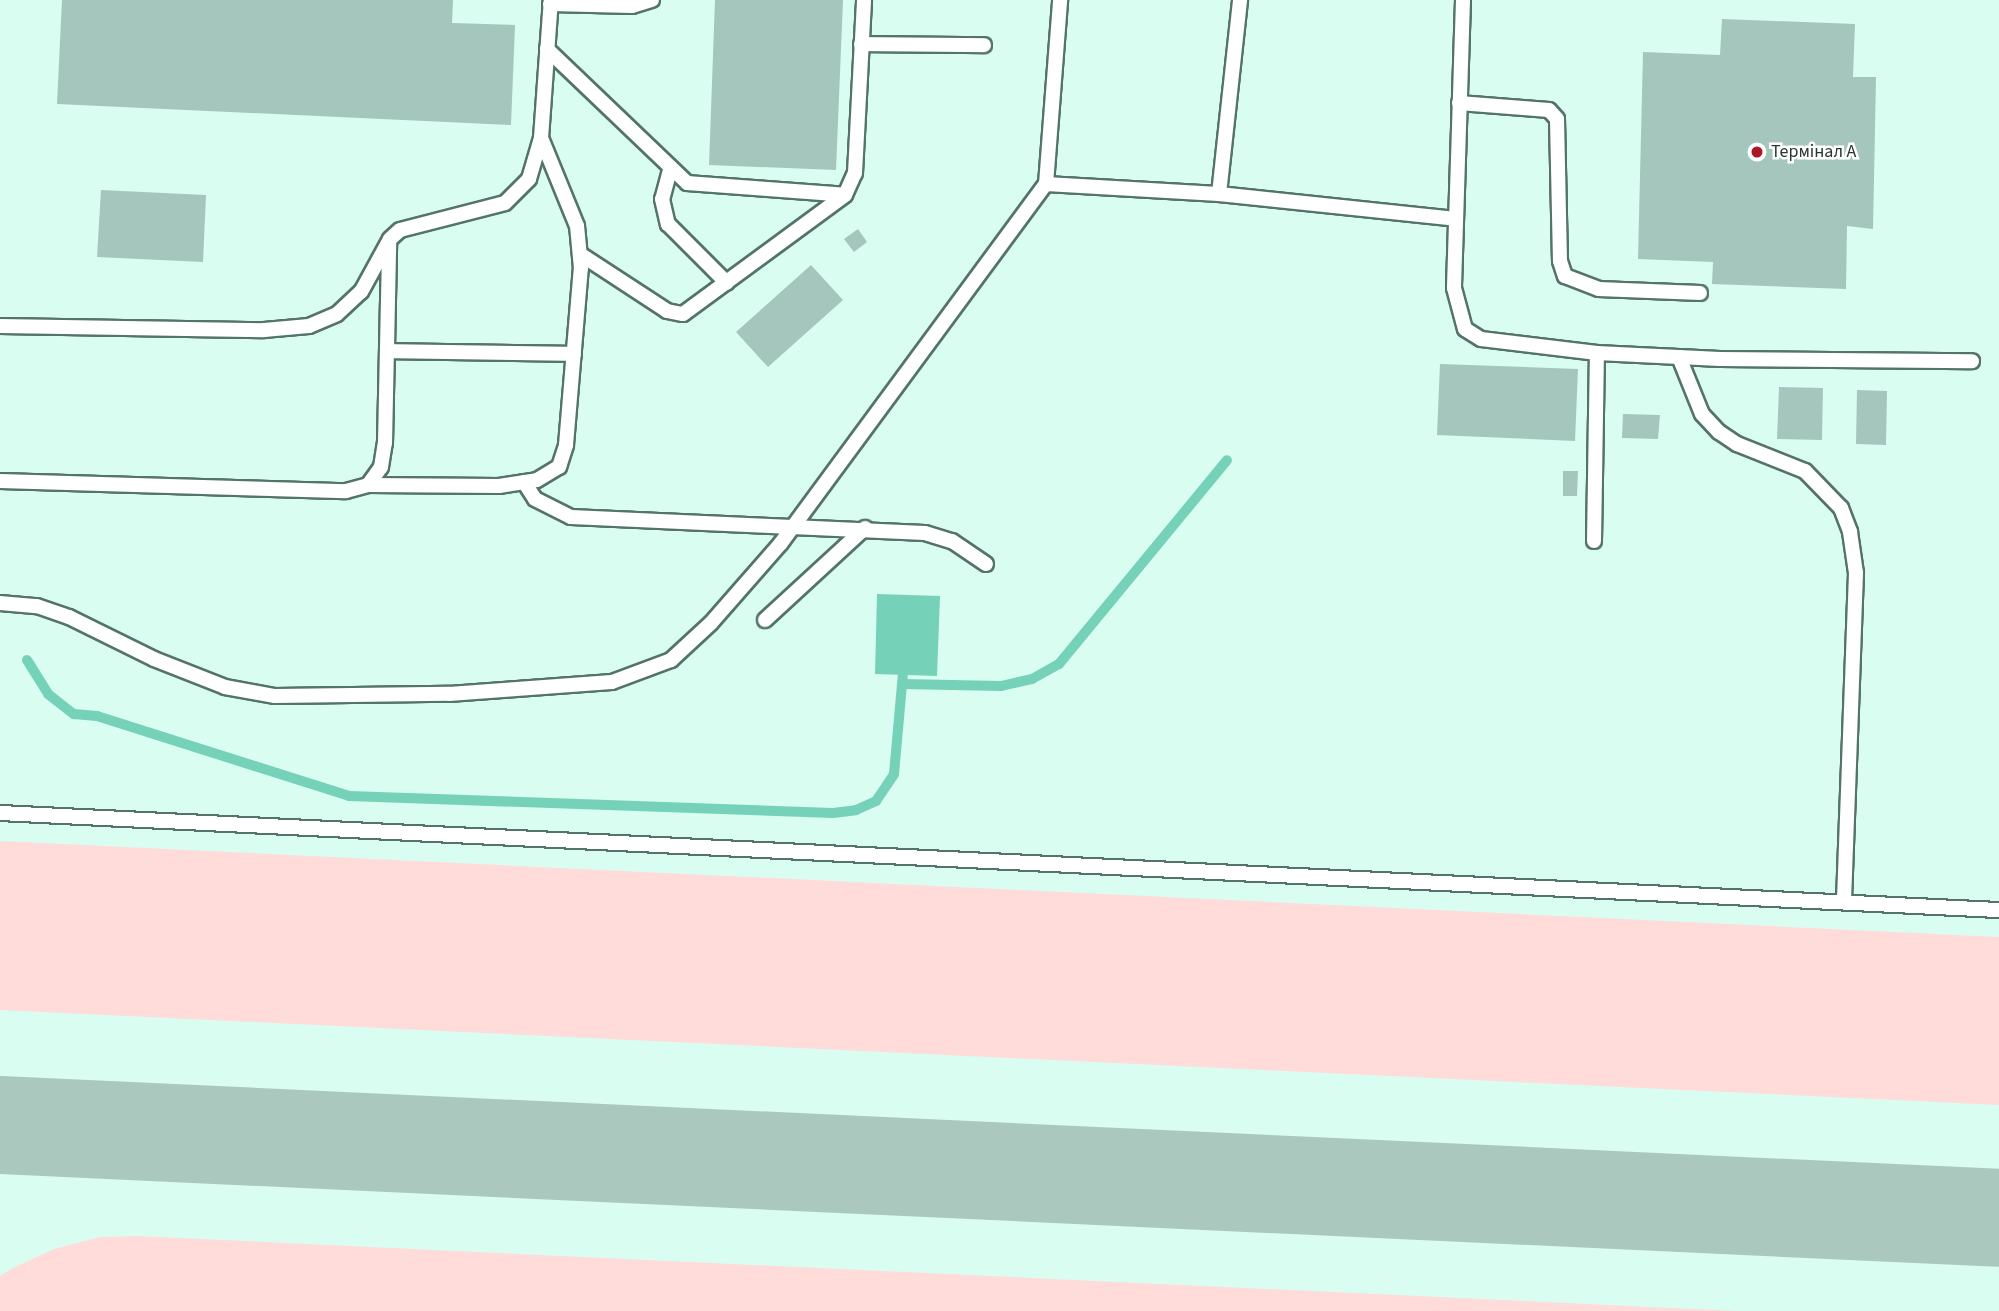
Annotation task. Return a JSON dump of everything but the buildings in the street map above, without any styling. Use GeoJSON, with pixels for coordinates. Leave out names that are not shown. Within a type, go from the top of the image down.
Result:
{"type":"FeatureCollection","features":[{"type":"Feature","properties":{"kind":"lane"},"geometry":{"type":"LineString","coordinates":[[0,326],[264,330],[309,326],[337,314],[361,292],[390,239],[413,224],[505,203],[528,179],[541,138],[550,2],[632,6],[652,0]]}},
{"type":"Feature","properties":{"kind":"lane"},"geometry":{"type":"LineString","coordinates":[[580,254],[674,313],[691,312],[845,195],[855,173],[864,0]]}},
{"type":"Feature","properties":{"kind":"lane"},"geometry":{"type":"LineString","coordinates":[[0,603],[37,606],[69,617],[201,677],[275,696],[449,694],[612,682],[671,660],[711,624],[792,528],[1046,184],[1060,0]]}},
{"type":"Feature","properties":{"kind":"lane"},"geometry":{"type":"LineString","coordinates":[[1219,194],[1241,0]]}},
{"type":"Feature","properties":{"kind":"lane"},"geometry":{"type":"LineString","coordinates":[[1463,0],[1454,288],[1465,329],[1481,339],[1597,353],[1679,357],[1972,361]]}},
{"type":"Feature","properties":{"kind":"lane"},"geometry":{"type":"LineString","coordinates":[[861,44],[984,45]]}},
{"type":"Feature","properties":{"kind":"lane"},"geometry":{"type":"LineString","coordinates":[[547,49],[670,170],[687,183],[704,188],[845,195]]}},
{"type":"Feature","properties":{"kind":"lane"},"geometry":{"type":"LineString","coordinates":[[1459,103],[1549,110],[1557,119],[1560,261],[1565,276],[1599,289],[1700,293]]}},
{"type":"Feature","properties":{"kind":"lane"},"geometry":{"type":"LineString","coordinates":[[0,481],[346,491],[368,485],[499,486],[548,476],[559,467],[566,445],[580,254],[577,226],[541,138]]}},
{"type":"Feature","properties":{"kind":"lane"},"geometry":{"type":"LineString","coordinates":[[670,170],[662,199],[668,224],[727,283]]}},
{"type":"Feature","properties":{"kind":"lane"},"geometry":{"type":"LineString","coordinates":[[1046,184],[1219,194],[1456,219]]}},
{"type":"Feature","properties":{"kind":"lane"},"geometry":{"type":"LineString","coordinates":[[368,485],[381,467],[385,443],[390,239]]}},
{"type":"Feature","properties":{"kind":"lane"},"geometry":{"type":"LineString","coordinates":[[387,351],[574,354]]}},
{"type":"Feature","properties":{"kind":"lane"},"geometry":{"type":"LineString","coordinates":[[1594,541],[1597,353]]}},
{"type":"Feature","properties":{"kind":"lane"},"geometry":{"type":"LineString","coordinates":[[1679,357],[1702,414],[1718,432],[1737,444],[1805,471],[1841,508],[1850,532],[1856,573],[1844,902]]}},
{"type":"Feature","properties":{"kind":"lane"},"geometry":{"type":"LineString","coordinates":[[524,482],[535,499],[571,517],[792,528],[865,528],[925,533],[952,541],[986,564]]}},
{"type":"Feature","properties":{"kind":"lane"},"geometry":{"type":"LineString","coordinates":[[765,620],[865,528]]}},
{"type":"Feature","properties":{"kind":"lane"},"geometry":{"type":"LineString","coordinates":[[0,813],[1999,910]]}},
{"type":"Feature","properties":{"kind":"shaded area"},"geometry":{"type":"Polygon","coordinates":[[[877,594],[940,596],[937,676],[875,674],[877,594]]]}},
{"type":"Feature","properties":{"kind":"shaded area"},"geometry":{"type":"Polygon","coordinates":[[[0,841],[1999,937],[1999,1105],[0,1010],[0,841]]]}},
{"type":"Feature","properties":{"kind":"shaded area"},"geometry":{"type":"Polygon","coordinates":[[[137,1236],[1737,1311],[0,1311],[0,1276],[13,1268],[54,1249],[100,1237],[137,1236]]]}},
{"type":"Feature","properties":{"kind":"waterway"},"geometry":{"type":"LineString","coordinates":[[903,684],[1001,686],[1032,679],[1059,664],[1227,460]]}},
{"type":"Feature","properties":{"kind":"waterway"},"geometry":{"type":"LineString","coordinates":[[27,660],[48,694],[74,714],[97,716],[349,796],[833,813],[856,810],[876,801],[894,774],[904,662]]}},
{"type":"Feature","properties":{"kind":"taxiway"},"geometry":{"type":"LineString","coordinates":[[0,1125],[1999,1218]]}},
{"type":"Feature","properties":{"kind":"place","name":"Термінал A"},"geometry":{"type":"Point","coordinates":[1757,152]}}]}
